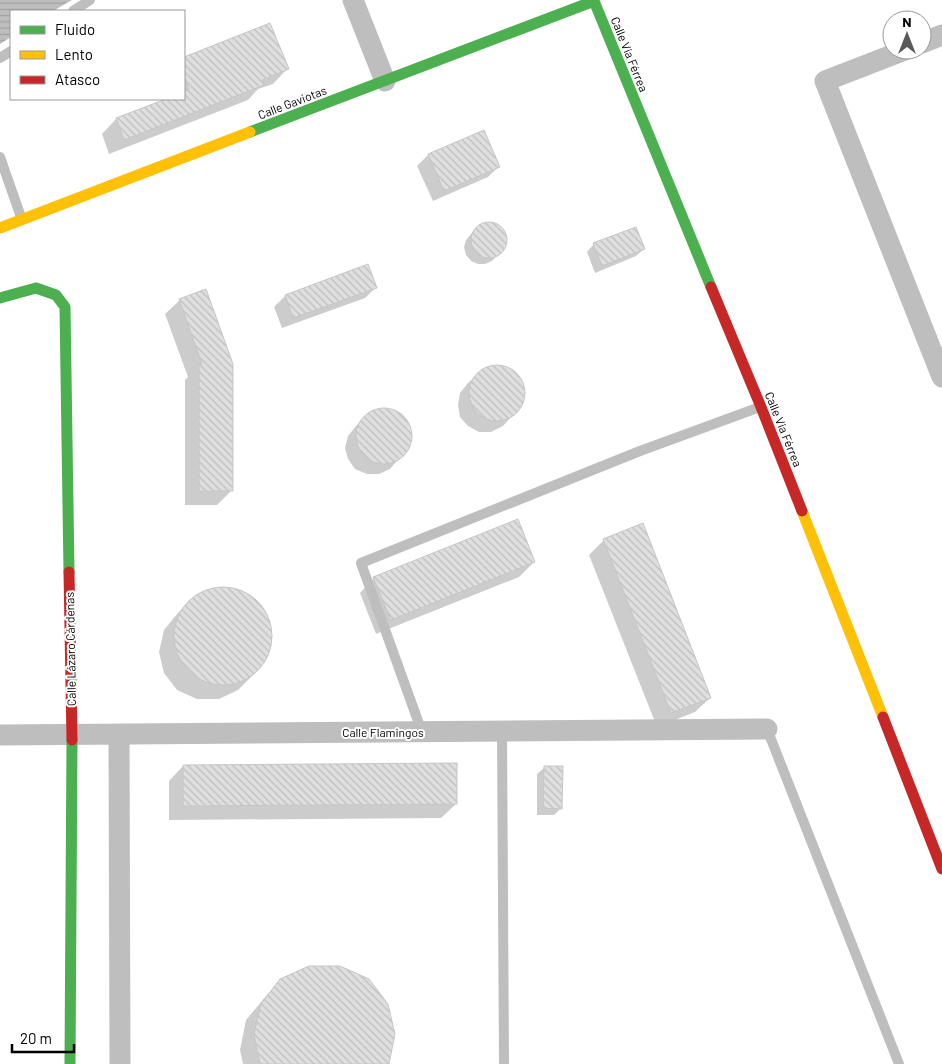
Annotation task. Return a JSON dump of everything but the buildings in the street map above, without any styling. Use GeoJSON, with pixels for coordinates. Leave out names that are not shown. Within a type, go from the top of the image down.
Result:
{"type":"FeatureCollection","features":[{"type":"Feature","properties":{"kind":"street"},"geometry":{"type":"LineString","coordinates":[[354,0],[385,81]]}},
{"type":"Feature","properties":{"kind":"street","name":"Calle Gaviotas"},"geometry":{"type":"LineString","coordinates":[[0,228],[594,1]]}},
{"type":"Feature","properties":{"kind":"street","name":"Calle Vía Férrea"},"geometry":{"type":"LineString","coordinates":[[594,1],[761,407],[942,870]]}},
{"type":"Feature","properties":{"kind":"street"},"geometry":{"type":"LineString","coordinates":[[882,59],[826,81],[942,377]]}},
{"type":"Feature","properties":{"kind":"street","name":"Calle Lázaro Cárdenas"},"geometry":{"type":"LineString","coordinates":[[0,298],[36,288],[56,294],[65,307],[72,735],[70,1064]]}},
{"type":"Feature","properties":{"kind":"street","name":"Calle Flamingos"},"geometry":{"type":"LineString","coordinates":[[0,736],[767,729]]}},
{"type":"Feature","properties":{"kind":"street"},"geometry":{"type":"LineString","coordinates":[[119,735],[120,1064]]}},
{"type":"Feature","properties":{"kind":"lane"},"geometry":{"type":"LineString","coordinates":[[74,10],[90,0]]}},
{"type":"Feature","properties":{"kind":"lane"},"geometry":{"type":"LineString","coordinates":[[0,157],[22,220]]}},
{"type":"Feature","properties":{"kind":"lane"},"geometry":{"type":"LineString","coordinates":[[422,732],[361,563],[640,451],[761,407]]}},
{"type":"Feature","properties":{"kind":"lane"},"geometry":{"type":"LineString","coordinates":[[767,729],[899,1064]]}},
{"type":"Feature","properties":{"kind":"lane"},"geometry":{"type":"LineString","coordinates":[[502,732],[504,1064]]}},
{"type":"Feature","properties":{"kind":"shaded area"},"geometry":{"type":"Polygon","coordinates":[[[0,0],[72,0],[55,10],[10,10],[10,38],[0,44],[0,0]]]}},
{"type":"Feature","properties":{"kind":"traffic: fast"},"geometry":{"type":"LineString","coordinates":[[250,132],[594,1],[711,287]]}},
{"type":"Feature","properties":{"kind":"traffic: fast"},"geometry":{"type":"LineString","coordinates":[[0,298],[36,288],[56,295],[65,307],[69,572]]}},
{"type":"Feature","properties":{"kind":"traffic: fast"},"geometry":{"type":"LineString","coordinates":[[70,1064],[72,740]]}},
{"type":"Feature","properties":{"kind":"traffic: slow"},"geometry":{"type":"LineString","coordinates":[[0,228],[250,132]]}},
{"type":"Feature","properties":{"kind":"traffic: slow"},"geometry":{"type":"LineString","coordinates":[[802,511],[883,717]]}},
{"type":"Feature","properties":{"kind":"traffic: jam"},"geometry":{"type":"LineString","coordinates":[[711,287],[802,511]]}},
{"type":"Feature","properties":{"kind":"traffic: jam"},"geometry":{"type":"LineString","coordinates":[[69,572],[72,740]]}},
{"type":"Feature","properties":{"kind":"traffic: jam"},"geometry":{"type":"LineString","coordinates":[[883,717],[942,869]]}}]}
